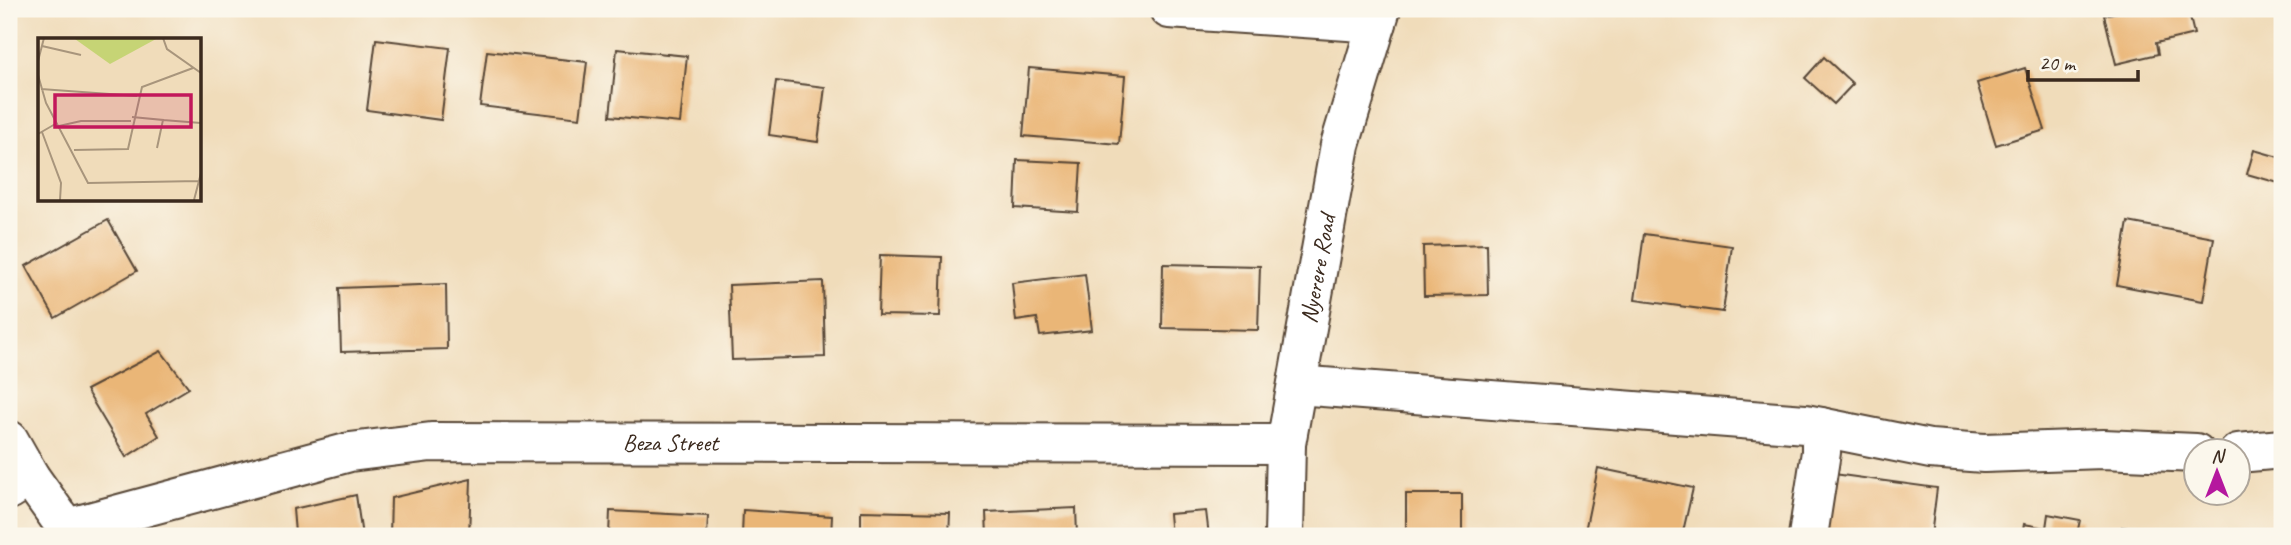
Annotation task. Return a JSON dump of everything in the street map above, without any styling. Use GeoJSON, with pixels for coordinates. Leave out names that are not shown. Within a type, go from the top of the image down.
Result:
{"type":"FeatureCollection","features":[{"type":"Feature","properties":{"kind":"street"},"geometry":{"type":"LineString","coordinates":[[1169,9],[1379,16]]}},
{"type":"Feature","properties":{"kind":"street","name":"Nyerere Road"},"geometry":{"type":"LineString","coordinates":[[1284,536],[1286,444],[1340,145],[1379,16]]}},
{"type":"Feature","properties":{"kind":"street"},"geometry":{"type":"LineString","coordinates":[[1297,385],[1805,424],[1930,449],[1984,453],[2103,449],[2182,452]]}},
{"type":"Feature","properties":{"kind":"street"},"geometry":{"type":"LineString","coordinates":[[1808,536],[1821,452],[1821,427]]}},
{"type":"Feature","properties":{"kind":"street"},"geometry":{"type":"LineString","coordinates":[[9,440],[20,484],[69,532]]}},
{"type":"Feature","properties":{"kind":"street","name":"Beza Street"},"geometry":{"type":"LineString","coordinates":[[69,532],[350,452],[431,442],[1286,444]]}},
{"type":"Feature","properties":{"kind":"street"},"geometry":{"type":"LineString","coordinates":[[2252,452],[2282,449]]}},
{"type":"Feature","properties":{"kind":"building"},"geometry":{"type":"Polygon","coordinates":[[[2132,9],[2188,9],[2194,34],[2156,43],[2158,54],[2116,64],[2104,15],[2132,9]]]}},
{"type":"Feature","properties":{"kind":"building"},"geometry":{"type":"Polygon","coordinates":[[[376,39],[450,48],[441,120],[367,110],[376,39]]]}},
{"type":"Feature","properties":{"kind":"building"},"geometry":{"type":"Polygon","coordinates":[[[617,49],[687,56],[680,123],[610,116],[617,49]]]}},
{"type":"Feature","properties":{"kind":"building"},"geometry":{"type":"Polygon","coordinates":[[[487,51],[587,62],[580,118],[480,106],[487,51]]]}},
{"type":"Feature","properties":{"kind":"building"},"geometry":{"type":"Polygon","coordinates":[[[1824,57],[1853,84],[1834,104],[1805,78],[1824,57]]]}},
{"type":"Feature","properties":{"kind":"building"},"geometry":{"type":"Polygon","coordinates":[[[1029,68],[1125,76],[1119,144],[1023,136],[1029,68]]]}},
{"type":"Feature","properties":{"kind":"building"},"geometry":{"type":"Polygon","coordinates":[[[2025,68],[2045,130],[1996,145],[1977,83],[2025,68]]]}},
{"type":"Feature","properties":{"kind":"building"},"geometry":{"type":"Polygon","coordinates":[[[776,81],[825,87],[818,142],[769,135],[776,81]]]}},
{"type":"Feature","properties":{"kind":"building"},"geometry":{"type":"Polygon","coordinates":[[[2254,150],[2282,158],[2282,184],[2247,174],[2254,150]]]}},
{"type":"Feature","properties":{"kind":"building"},"geometry":{"type":"Polygon","coordinates":[[[1017,160],[1081,163],[1078,212],[1015,208],[1017,160]]]}},
{"type":"Feature","properties":{"kind":"building"},"geometry":{"type":"Polygon","coordinates":[[[108,220],[137,271],[55,318],[26,266],[108,220]]]}},
{"type":"Feature","properties":{"kind":"building"},"geometry":{"type":"Polygon","coordinates":[[[2128,222],[2214,238],[2203,301],[2117,285],[2128,222]]]}},
{"type":"Feature","properties":{"kind":"building"},"geometry":{"type":"Polygon","coordinates":[[[1644,234],[1732,246],[1723,312],[1635,300],[1644,234]]]}},
{"type":"Feature","properties":{"kind":"building"},"geometry":{"type":"Polygon","coordinates":[[[1487,244],[1488,295],[1424,296],[1423,246],[1487,244]]]}},
{"type":"Feature","properties":{"kind":"building"},"geometry":{"type":"Polygon","coordinates":[[[880,255],[942,257],[940,316],[878,315],[880,255]]]}},
{"type":"Feature","properties":{"kind":"building"},"geometry":{"type":"Polygon","coordinates":[[[1163,264],[1260,266],[1258,330],[1162,328],[1163,264]]]}},
{"type":"Feature","properties":{"kind":"building"},"geometry":{"type":"Polygon","coordinates":[[[1085,274],[1092,330],[1040,336],[1037,318],[1016,321],[1012,283],[1085,274]]]}},
{"type":"Feature","properties":{"kind":"building"},"geometry":{"type":"Polygon","coordinates":[[[823,281],[825,357],[732,360],[729,285],[823,281]]]}},
{"type":"Feature","properties":{"kind":"building"},"geometry":{"type":"Polygon","coordinates":[[[446,284],[447,349],[341,352],[339,288],[446,284]]]}},
{"type":"Feature","properties":{"kind":"building"},"geometry":{"type":"Polygon","coordinates":[[[161,351],[189,388],[146,414],[159,436],[126,457],[86,390],[161,351]]]}},
{"type":"Feature","properties":{"kind":"building"},"geometry":{"type":"Polygon","coordinates":[[[1598,468],[1693,488],[1682,536],[1584,536],[1598,468]]]}},
{"type":"Feature","properties":{"kind":"building"},"geometry":{"type":"Polygon","coordinates":[[[1834,474],[1937,488],[1931,536],[1826,536],[1834,474]]]}},
{"type":"Feature","properties":{"kind":"building"},"geometry":{"type":"Polygon","coordinates":[[[471,479],[469,536],[390,536],[391,498],[471,479]]]}},
{"type":"Feature","properties":{"kind":"building"},"geometry":{"type":"Polygon","coordinates":[[[1406,494],[1462,494],[1462,536],[1406,536],[1406,494]]]}},
{"type":"Feature","properties":{"kind":"building"},"geometry":{"type":"Polygon","coordinates":[[[356,495],[362,536],[285,536],[295,533],[293,509],[356,495]]]}},
{"type":"Feature","properties":{"kind":"building"},"geometry":{"type":"Polygon","coordinates":[[[1076,508],[1077,536],[987,536],[986,512],[1076,508]]]}},
{"type":"Feature","properties":{"kind":"building"},"geometry":{"type":"Polygon","coordinates":[[[743,510],[832,516],[831,536],[742,536],[743,510]]]}},
{"type":"Feature","properties":{"kind":"building"},"geometry":{"type":"Polygon","coordinates":[[[610,511],[708,516],[707,536],[609,536],[610,511]]]}},
{"type":"Feature","properties":{"kind":"building"},"geometry":{"type":"Polygon","coordinates":[[[861,511],[950,513],[949,536],[861,536],[861,511]]]}},
{"type":"Feature","properties":{"kind":"building"},"geometry":{"type":"Polygon","coordinates":[[[1206,511],[1209,536],[1171,536],[1169,514],[1206,511]]]}},
{"type":"Feature","properties":{"kind":"building"},"geometry":{"type":"Polygon","coordinates":[[[2048,514],[2080,520],[2077,534],[2083,536],[2022,536],[2024,524],[2046,528],[2048,514]]]}},
{"type":"Feature","properties":{"kind":"building"},"geometry":{"type":"Polygon","coordinates":[[[2122,527],[2152,532],[2151,536],[2121,536],[2122,527]]]}}]}
